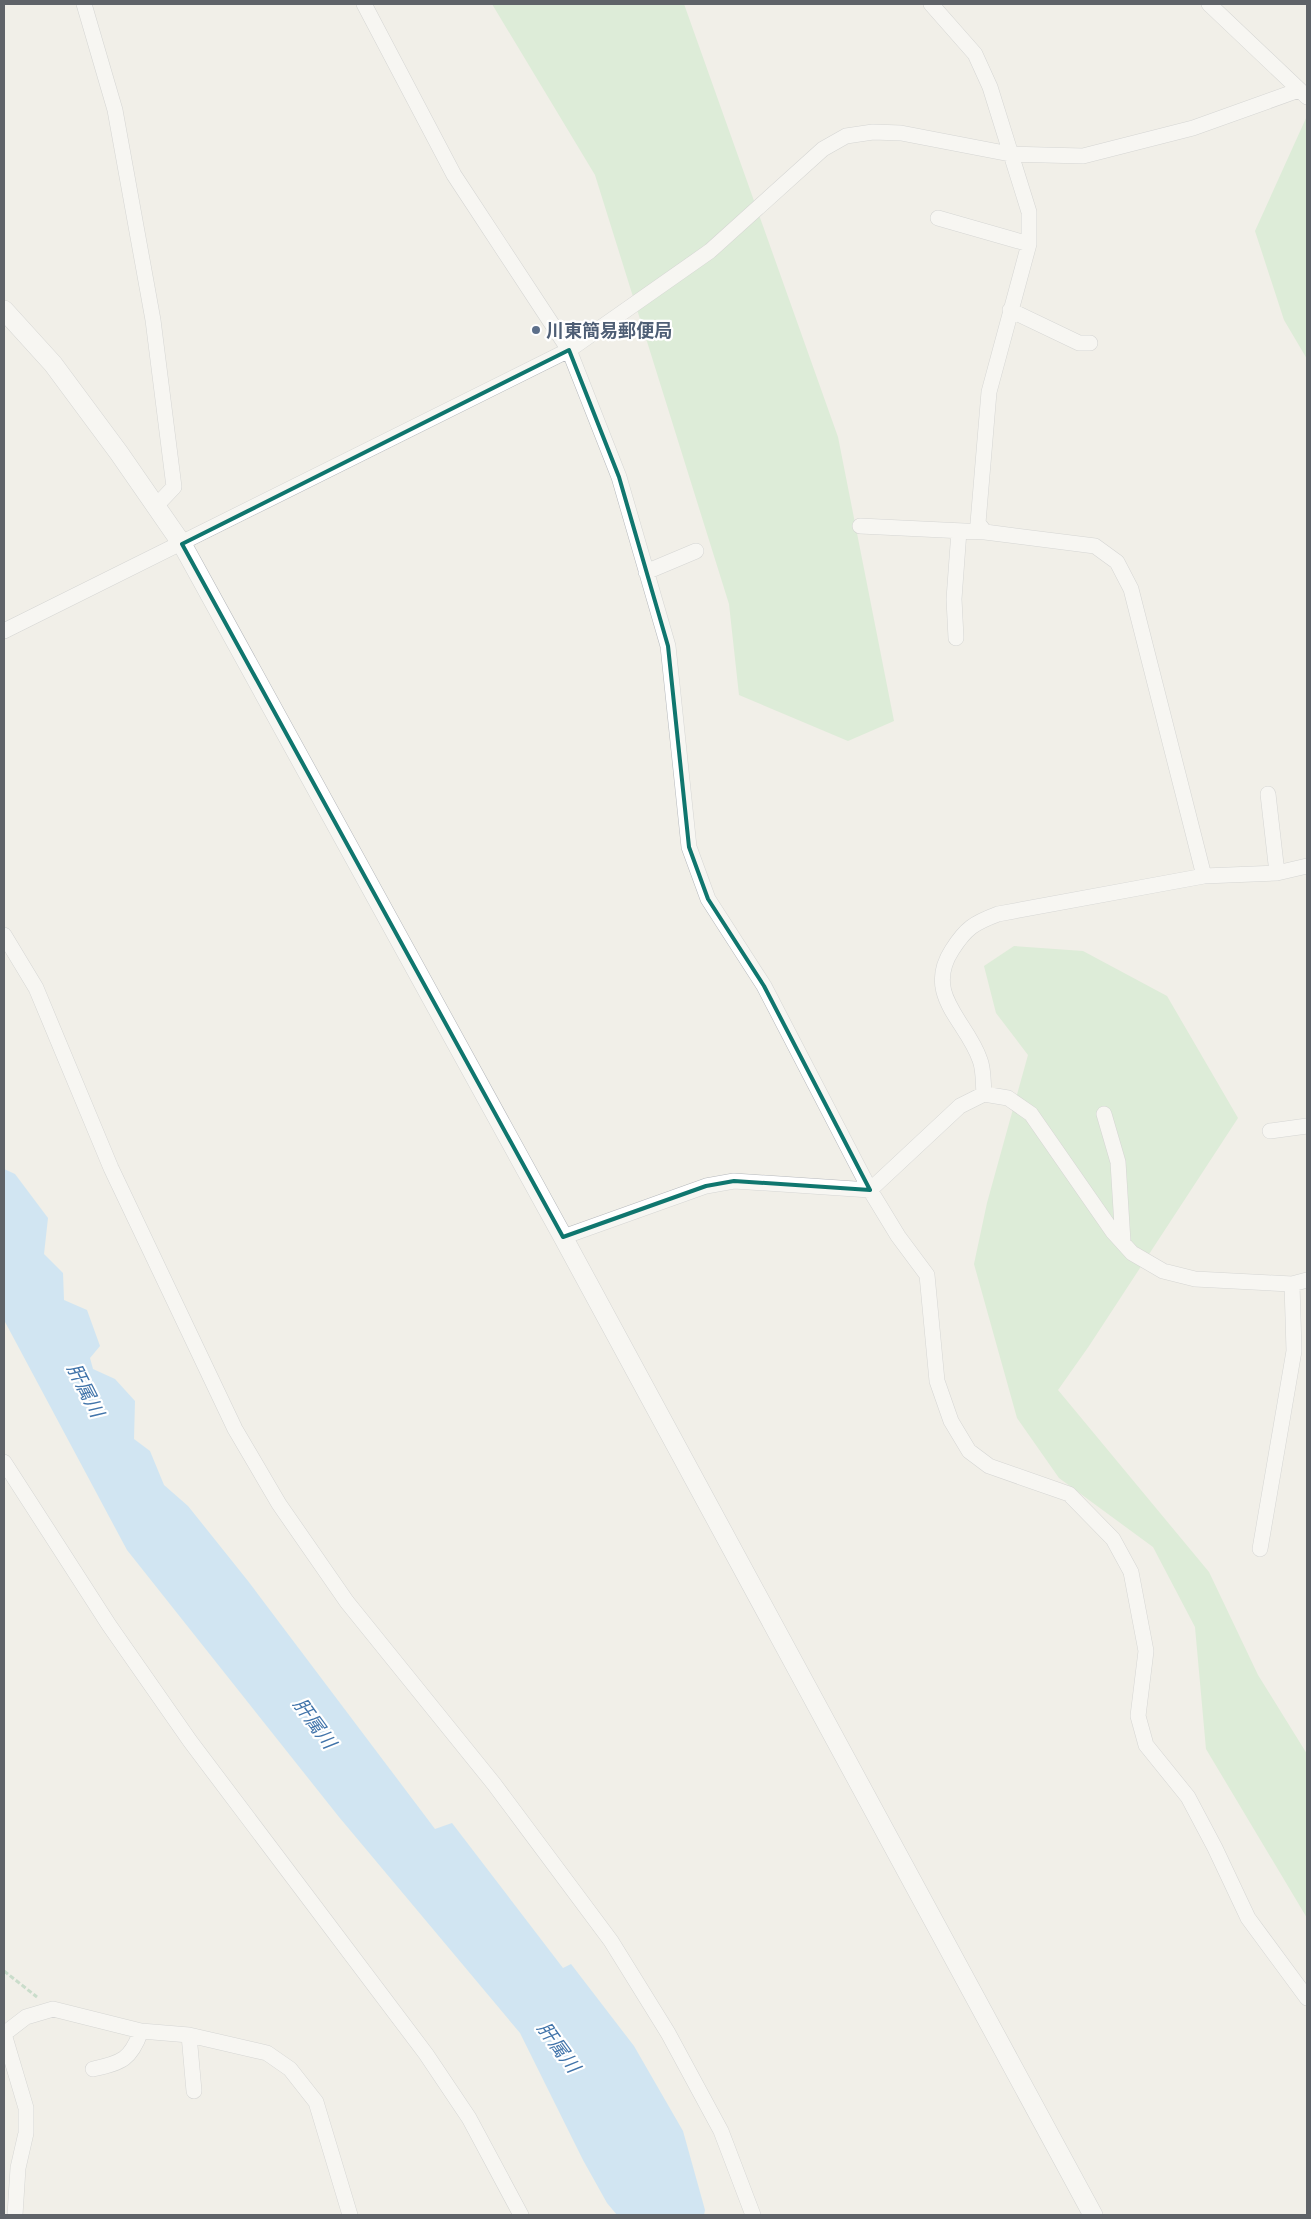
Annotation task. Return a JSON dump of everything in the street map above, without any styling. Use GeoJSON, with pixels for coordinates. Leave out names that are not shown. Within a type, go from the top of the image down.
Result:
{"type":"FeatureCollection","features":[{"type":"Feature","properties":{"kind":"street"},"geometry":{"type":"LineString","coordinates":[[84,4],[115,110],[152,320],[174,487],[156,506]]}},
{"type":"Feature","properties":{"kind":"street"},"geometry":{"type":"LineString","coordinates":[[364,4],[454,175],[569,350],[618,477],[668,646],[689,847],[708,899],[764,986],[870,1190],[898,1236],[927,1275],[937,1381],[951,1421],[969,1451],[989,1466],[1069,1494],[1113,1539],[1131,1572],[1146,1651],[1138,1716],[1146,1744],[1188,1797],[1216,1848],[1248,1918],[1307,1998]]}},
{"type":"Feature","properties":{"kind":"street"},"geometry":{"type":"LineString","coordinates":[[931,4],[975,54],[990,88],[1029,212],[1029,244],[989,392],[978,523],[985,532]]}},
{"type":"Feature","properties":{"kind":"street"},"geometry":{"type":"LineString","coordinates":[[4,631],[569,350],[710,251],[823,149],[846,136],[873,132],[902,133],[1010,154],[1083,156],[1192,128],[1303,93],[1209,4]]}},
{"type":"Feature","properties":{"kind":"street"},"geometry":{"type":"LineString","coordinates":[[938,218],[1029,244]]}},
{"type":"Feature","properties":{"kind":"street"},"geometry":{"type":"LineString","coordinates":[[4,310],[53,364],[182,544],[563,1237],[1093,2215]]}},
{"type":"Feature","properties":{"kind":"street"},"geometry":{"type":"LineString","coordinates":[[1010,310],[1079,343],[1090,343]]}},
{"type":"Feature","properties":{"kind":"street"},"geometry":{"type":"LineString","coordinates":[[860,526],[985,532],[1095,546],[1117,562],[1131,589],[1204,876]]}},
{"type":"Feature","properties":{"kind":"street"},"geometry":{"type":"LineString","coordinates":[[956,638],[954,599],[959,531]]}},
{"type":"Feature","properties":{"kind":"street"},"geometry":{"type":"LineString","coordinates":[[646,572],[696,551]]}},
{"type":"Feature","properties":{"kind":"street"},"geometry":{"type":"LineString","coordinates":[[1268,794],[1277,873]]}},
{"type":"Feature","properties":{"kind":"street"},"geometry":{"type":"LineString","coordinates":[[984,1094],[981,1060],[944,995],[941,977],[946,960],[958,940],[975,922],[998,914],[1204,876],[1277,873],[1307,866]]}},
{"type":"Feature","properties":{"kind":"street"},"geometry":{"type":"LineString","coordinates":[[4,935],[36,988],[111,1168],[235,1429],[279,1504],[347,1602],[494,1784],[611,1941],[668,2033],[721,2131],[753,2215]]}},
{"type":"Feature","properties":{"kind":"street"},"geometry":{"type":"LineString","coordinates":[[563,1237],[706,1186],[734,1181],[870,1190],[960,1106],[984,1094],[1008,1098],[1031,1114],[1113,1232],[1132,1253],[1163,1271],[1195,1279],[1292,1284],[1307,1280]]}},
{"type":"Feature","properties":{"kind":"street"},"geometry":{"type":"LineString","coordinates":[[1104,1114],[1118,1162],[1123,1242]]}},
{"type":"Feature","properties":{"kind":"street"},"geometry":{"type":"LineString","coordinates":[[1270,1131],[1307,1126]]}},
{"type":"Feature","properties":{"kind":"street"},"geometry":{"type":"LineString","coordinates":[[1260,1549],[1294,1352],[1292,1284]]}},
{"type":"Feature","properties":{"kind":"street"},"geometry":{"type":"LineString","coordinates":[[4,1462],[109,1625],[190,1741],[426,2054],[469,2118],[521,2215]]}},
{"type":"Feature","properties":{"kind":"street"},"geometry":{"type":"LineString","coordinates":[[15,2215],[18,2168],[26,2134],[26,2108],[4,2034],[26,2017],[53,2009],[142,2031],[188,2034],[267,2053],[290,2069],[316,2102],[350,2215]]}},
{"type":"Feature","properties":{"kind":"street"},"geometry":{"type":"LineString","coordinates":[[93,2069],[127,2058],[136,2046],[142,2031]]}},
{"type":"Feature","properties":{"kind":"street"},"geometry":{"type":"LineString","coordinates":[[188,2034],[194,2091]]}},
{"type":"Feature","properties":{"kind":"path"},"geometry":{"type":"LineString","coordinates":[[4,1971],[53,2009]]}},
{"type":"Feature","properties":{"kind":"highlighted area"},"geometry":{"type":"Polygon","coordinates":[[[569,350],[619,477],[668,646],[689,847],[708,899],[764,986],[870,1190],[734,1181],[706,1186],[563,1237],[182,544],[569,350]]]}},
{"type":"Feature","properties":{"kind":"green space"},"geometry":{"type":"Polygon","coordinates":[[[492,4],[684,4],[838,437],[894,721],[848,741],[739,695],[729,604],[595,175],[492,4]]]}},
{"type":"Feature","properties":{"kind":"green space"},"geometry":{"type":"Polygon","coordinates":[[[1307,116],[1307,359],[1284,320],[1255,231],[1307,116]]]}},
{"type":"Feature","properties":{"kind":"green space"},"geometry":{"type":"Polygon","coordinates":[[[1014,946],[1083,951],[1167,996],[1238,1118],[1089,1346],[1058,1390],[1209,1572],[1258,1675],[1307,1754],[1307,1918],[1206,1749],[1195,1627],[1153,1547],[1059,1478],[1017,1418],[974,1264],[987,1203],[1028,1055],[996,1013],[984,966],[1014,946]]]}},
{"type":"Feature","properties":{"kind":"water","name":"肝属川"},"geometry":{"type":"Polygon","coordinates":[[[4,1169],[15,1174],[48,1218],[44,1254],[63,1273],[64,1300],[87,1310],[100,1346],[90,1358],[93,1369],[115,1379],[135,1401],[134,1439],[150,1451],[164,1485],[188,1506],[248,1581],[435,1829],[452,1823],[563,1968],[571,1964],[634,2046],[683,2131],[705,2210],[704,2215],[617,2215],[607,2203],[583,2160],[520,2033],[339,1817],[127,1550],[4,1320],[4,1169]]]}},
{"type":"Feature","properties":{"kind":"place","name":"川東簡易郵便局"},"geometry":{"type":"Point","coordinates":[536,330]}}]}
